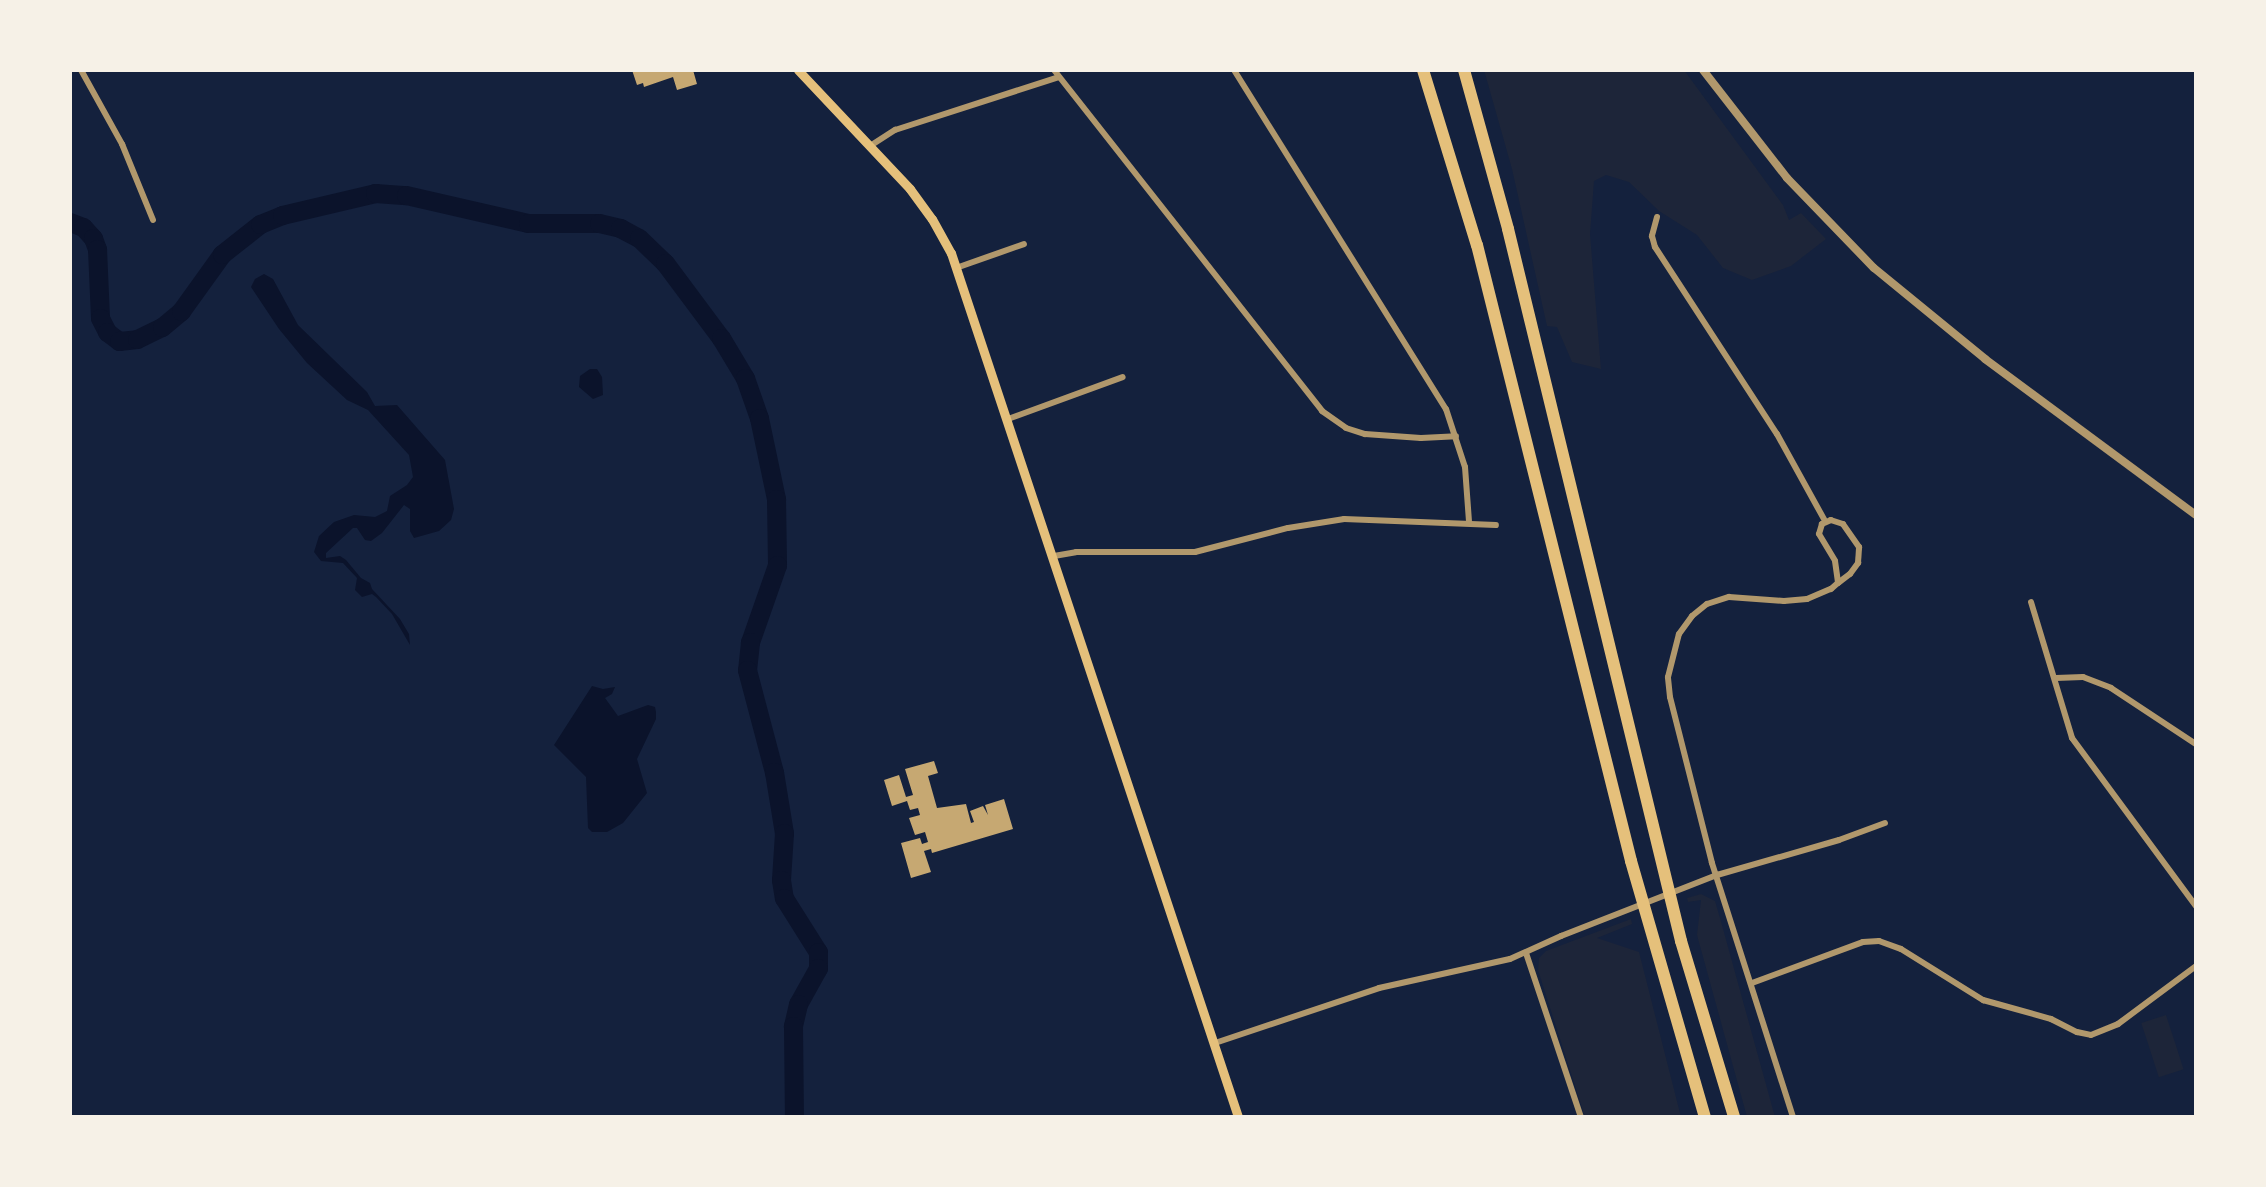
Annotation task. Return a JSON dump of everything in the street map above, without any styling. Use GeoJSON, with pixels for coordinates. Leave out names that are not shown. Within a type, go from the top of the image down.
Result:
{"type":"FeatureCollection","features":[{"type":"Feature","properties":{"kind":"highway"},"geometry":{"type":"LineString","coordinates":[[1423,70],[1477,245],[1631,861],[1705,1117]]}},
{"type":"Feature","properties":{"kind":"highway"},"geometry":{"type":"LineString","coordinates":[[1464,70],[1508,229],[1681,941],[1734,1117]]}},
{"type":"Feature","properties":{"kind":"main road"},"geometry":{"type":"LineString","coordinates":[[798,70],[925,208],[945,240],[1054,556],[1238,1117]]}},
{"type":"Feature","properties":{"kind":"street"},"geometry":{"type":"LineString","coordinates":[[81,70],[126,151],[153,220]]}},
{"type":"Feature","properties":{"kind":"street"},"geometry":{"type":"LineString","coordinates":[[1054,70],[1322,411],[1346,428],[1365,434],[1421,439],[1456,436]]}},
{"type":"Feature","properties":{"kind":"street"},"geometry":{"type":"LineString","coordinates":[[1234,70],[1446,409],[1465,467],[1469,522]]}},
{"type":"Feature","properties":{"kind":"street"},"geometry":{"type":"LineString","coordinates":[[1703,70],[1787,178],[1874,268],[1985,359],[2196,515]]}},
{"type":"Feature","properties":{"kind":"street"},"geometry":{"type":"LineString","coordinates":[[870,146],[895,130],[1059,77]]}},
{"type":"Feature","properties":{"kind":"street"},"geometry":{"type":"LineString","coordinates":[[1657,217],[1652,236],[1655,247],[1777,434],[1825,521]]}},
{"type":"Feature","properties":{"kind":"street"},"geometry":{"type":"LineString","coordinates":[[956,268],[1024,244]]}},
{"type":"Feature","properties":{"kind":"street"},"geometry":{"type":"LineString","coordinates":[[1008,419],[1124,377]]}},
{"type":"Feature","properties":{"kind":"street"},"geometry":{"type":"LineString","coordinates":[[1054,556],[1076,552],[1195,552],[1288,528],[1344,519],[1496,525]]}},
{"type":"Feature","properties":{"kind":"street"},"geometry":{"type":"LineString","coordinates":[[1793,1117],[1717,875],[1670,697],[1668,677],[1675,645],[1692,616],[1714,601],[1737,597],[1800,600],[1824,593],[1838,583],[1856,567],[1860,551],[1843,524],[1834,520],[1825,521],[1819,526],[1819,534],[1835,561],[1838,583]]}},
{"type":"Feature","properties":{"kind":"street"},"geometry":{"type":"LineString","coordinates":[[2031,602],[2056,678],[2067,723],[2077,746],[2196,906]]}},
{"type":"Feature","properties":{"kind":"street"},"geometry":{"type":"LineString","coordinates":[[2056,678],[2083,677],[2111,688],[2196,744]]}},
{"type":"Feature","properties":{"kind":"street"},"geometry":{"type":"LineString","coordinates":[[1215,1043],[1379,988],[1492,965],[1717,875],[1839,841],[1885,822]]}},
{"type":"Feature","properties":{"kind":"street"},"geometry":{"type":"LineString","coordinates":[[1752,983],[1863,942],[1879,941],[1901,950],[1983,1000],[2051,1019],[2077,1032],[2091,1035],[2118,1024],[2196,966]]}},
{"type":"Feature","properties":{"kind":"street"},"geometry":{"type":"LineString","coordinates":[[1526,953],[1581,1117]]}},
{"type":"Feature","properties":{"kind":"shaded area"},"geometry":{"type":"Polygon","coordinates":[[[1484,70],[1684,70],[1783,205],[1789,220],[1801,213],[1826,239],[1791,266],[1752,280],[1723,268],[1697,235],[1659,211],[1629,182],[1606,175],[1594,181],[1590,234],[1601,369],[1572,362],[1557,327],[1547,326],[1512,169],[1484,70]]]}},
{"type":"Feature","properties":{"kind":"shaded area"},"geometry":{"type":"Polygon","coordinates":[[[264,274],[273,279],[298,325],[367,392],[375,406],[397,405],[445,460],[454,509],[451,520],[439,531],[414,538],[410,531],[410,509],[404,505],[382,533],[371,541],[365,540],[357,528],[353,528],[326,553],[326,558],[340,556],[346,560],[361,578],[370,583],[372,589],[400,619],[409,634],[410,645],[392,614],[376,597],[372,594],[362,597],[355,590],[357,578],[343,563],[321,561],[314,552],[319,536],[334,522],[354,515],[375,517],[387,511],[390,496],[407,485],[413,477],[409,455],[368,410],[347,400],[307,363],[279,329],[251,287],[255,279],[264,274]]]}},
{"type":"Feature","properties":{"kind":"shaded area"},"geometry":{"type":"Polygon","coordinates":[[[590,369],[597,369],[602,377],[603,395],[593,399],[579,387],[580,376],[590,369]]]}},
{"type":"Feature","properties":{"kind":"shaded area"},"geometry":{"type":"Polygon","coordinates":[[[592,686],[603,689],[615,687],[612,694],[605,698],[618,716],[648,705],[655,707],[656,712],[656,719],[637,759],[647,793],[623,823],[607,832],[592,832],[588,828],[586,777],[554,745],[592,686]]]}},
{"type":"Feature","properties":{"kind":"shaded area"},"geometry":{"type":"Polygon","coordinates":[[[1701,894],[1715,901],[1775,1117],[1747,1117],[1697,935],[1701,900],[1688,902],[1687,898],[1701,894]]]}},
{"type":"Feature","properties":{"kind":"shaded area"},"geometry":{"type":"Polygon","coordinates":[[[1631,919],[1632,924],[1597,938],[1639,952],[1681,1117],[1585,1117],[1538,970],[1539,958],[1546,951],[1631,919]]]}},
{"type":"Feature","properties":{"kind":"shaded area"},"geometry":{"type":"Polygon","coordinates":[[[2166,1015],[2184,1069],[2159,1077],[2141,1023],[2166,1015]]]}},
{"type":"Feature","properties":{"kind":"building"},"geometry":{"type":"Polygon","coordinates":[[[632,70],[693,70],[697,84],[677,90],[673,77],[644,87],[643,83],[637,85],[632,70]]]}},
{"type":"Feature","properties":{"kind":"building"},"geometry":{"type":"Polygon","coordinates":[[[934,761],[938,773],[928,776],[937,808],[966,804],[971,823],[974,822],[970,811],[983,806],[988,815],[985,805],[1004,799],[1013,829],[932,853],[931,849],[924,851],[931,872],[911,878],[901,843],[920,838],[922,844],[928,842],[925,832],[915,835],[909,818],[920,815],[918,808],[910,810],[907,801],[892,806],[884,780],[899,775],[906,797],[913,795],[905,769],[934,761]]]}},
{"type":"Feature","properties":{"kind":"waterway"},"geometry":{"type":"LineString","coordinates":[[70,222],[83,227],[93,238],[97,249],[100,318],[107,332],[119,341],[137,339],[162,327],[181,311],[222,254],[260,224],[282,215],[375,193],[406,195],[528,223],[599,223],[620,228],[639,238],[665,263],[721,338],[745,378],[759,418],[776,499],[777,565],[750,642],[747,670],[774,772],[784,833],[781,880],[784,898],[818,952],[818,968],[798,1004],[793,1026],[794,1117]]}}]}
